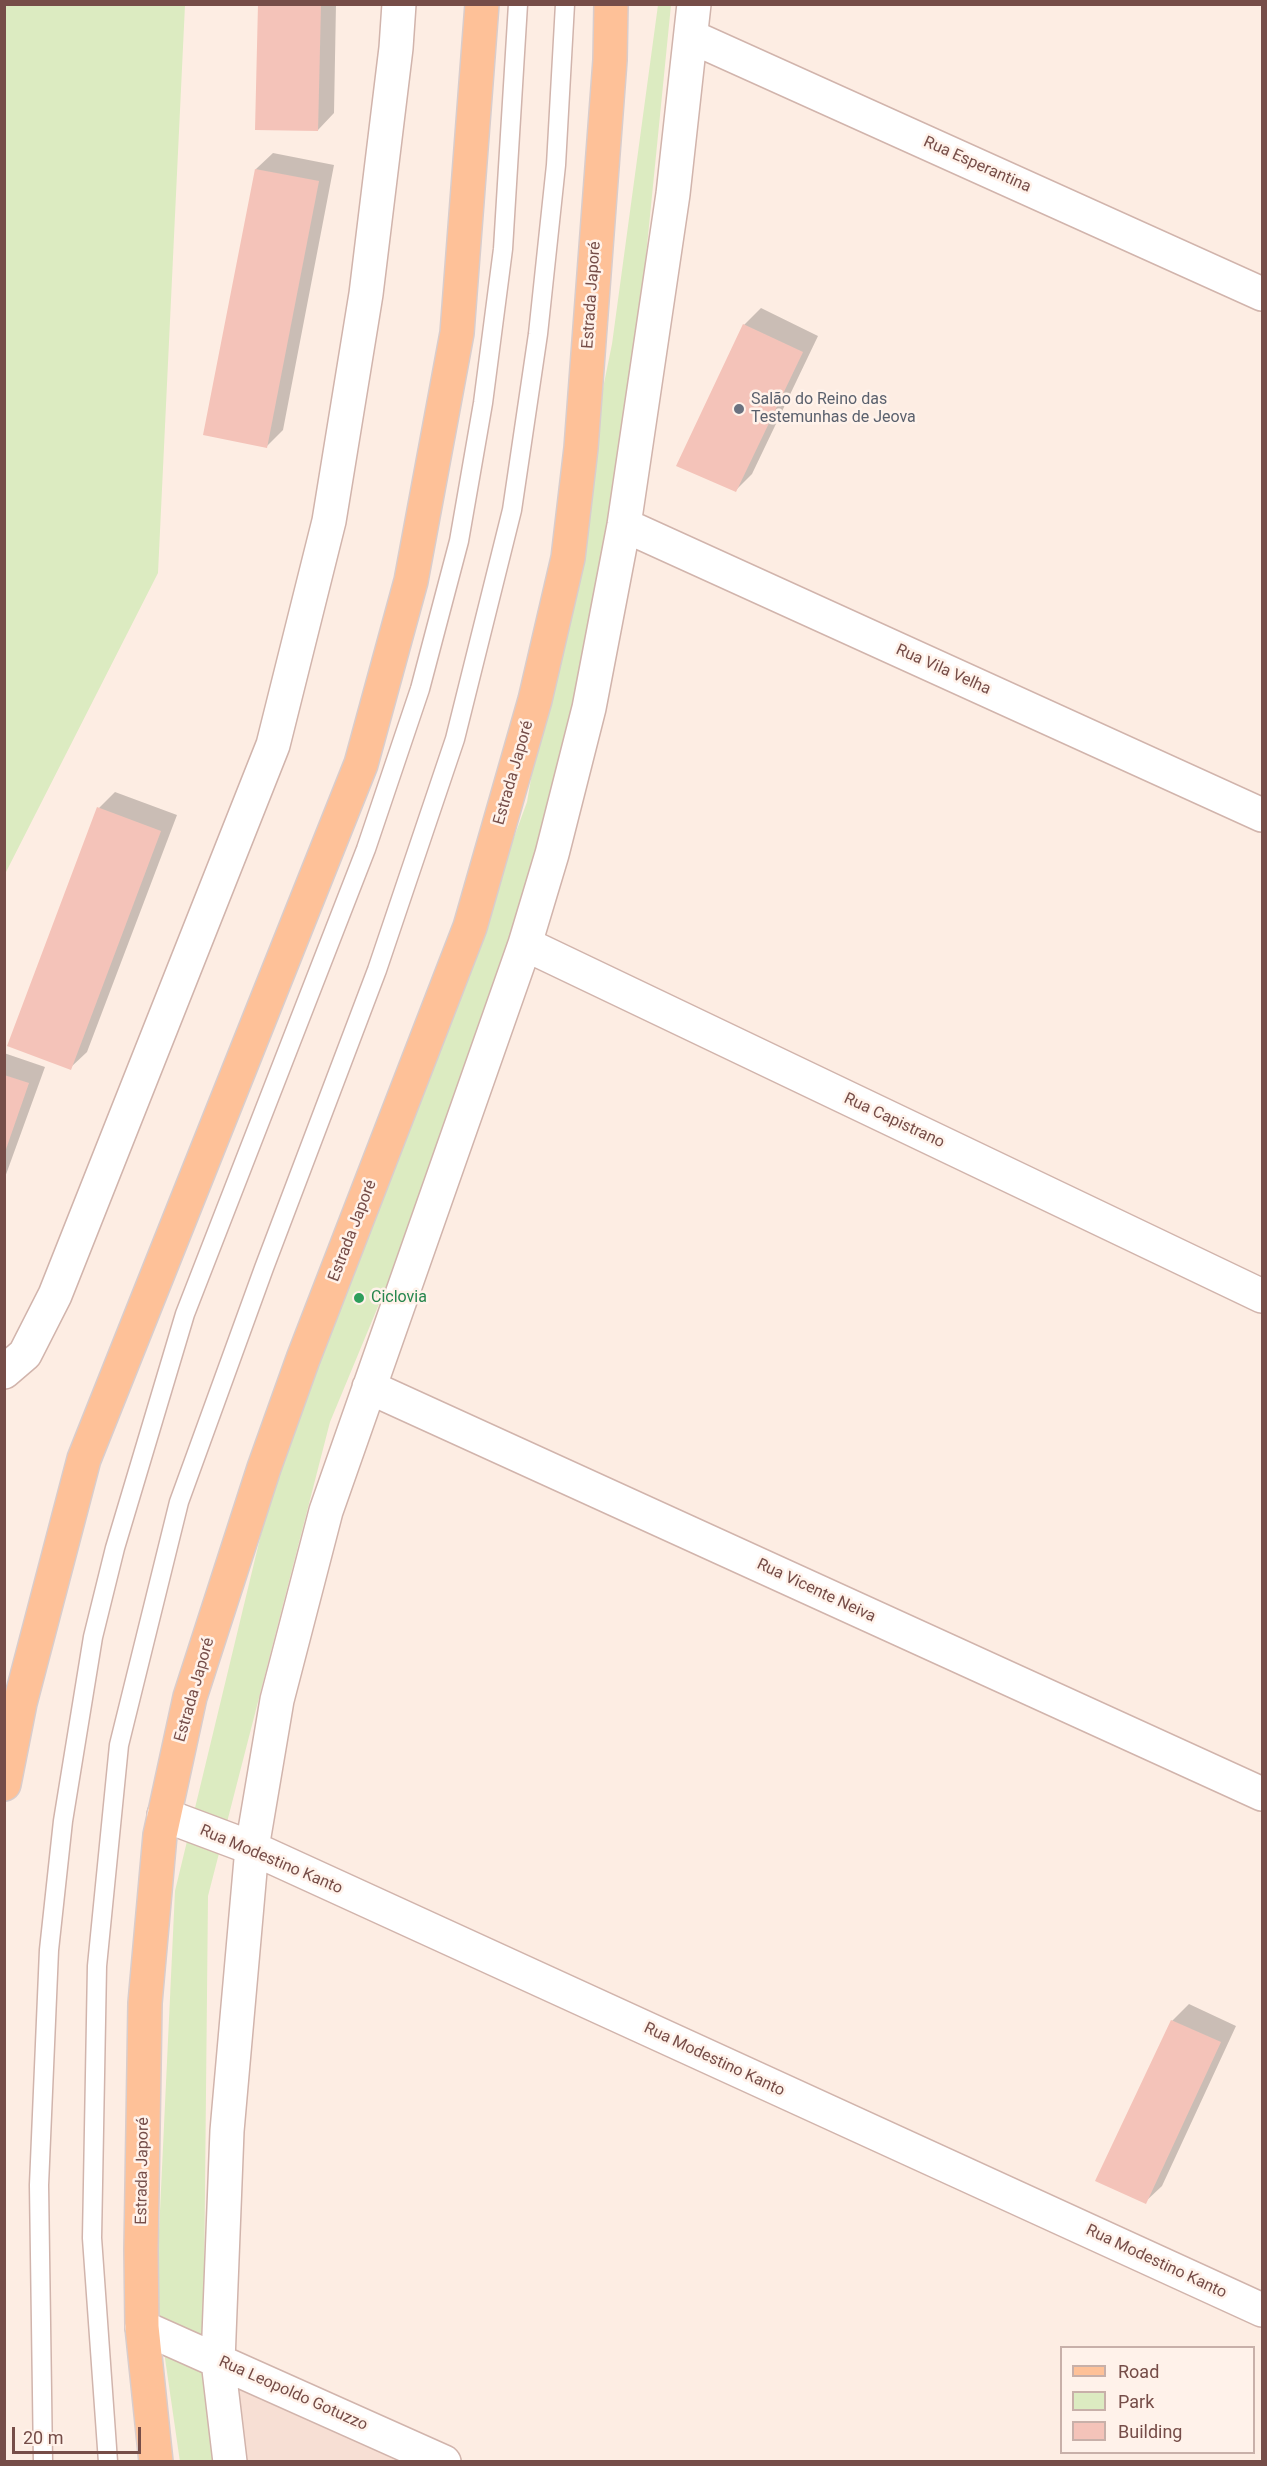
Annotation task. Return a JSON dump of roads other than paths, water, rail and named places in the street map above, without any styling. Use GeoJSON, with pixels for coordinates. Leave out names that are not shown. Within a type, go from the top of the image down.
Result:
{"type":"FeatureCollection","features":[{"type":"Feature","properties":{"kind":"main road"},"geometry":{"type":"LineString","coordinates":[[4,1784],[20,1703],[84,1459],[361,764],[408,593],[457,333],[482,4]]}},
{"type":"Feature","properties":{"kind":"main road","name":"Estrada Japoré"},"geometry":{"type":"LineString","coordinates":[[156,2462],[142,2327],[145,2003],[160,1835],[190,1697],[264,1468],[470,927],[535,700],[568,558],[576,492],[610,60],[611,4]]}},
{"type":"Feature","properties":{"kind":"street"},"geometry":{"type":"LineString","coordinates":[[4,1372],[25,1354],[55,1295],[273,745],[329,521],[366,294],[396,48],[399,4]]}},
{"type":"Feature","properties":{"kind":"street"},"geometry":{"type":"LineString","coordinates":[[230,2462],[218,2361],[226,2131],[252,1848],[280,1689],[326,1511],[525,944],[552,854],[589,708],[624,525],[673,194],[694,4]]}},
{"type":"Feature","properties":{"kind":"street","name":"Rua Esperantina"},"geometry":{"type":"LineString","coordinates":[[692,37],[1263,294]]}},
{"type":"Feature","properties":{"kind":"street","name":"Rua Vila Velha"},"geometry":{"type":"LineString","coordinates":[[624,525],[1263,815]]}},
{"type":"Feature","properties":{"kind":"street","name":"Rua Capistrano"},"geometry":{"type":"LineString","coordinates":[[525,944],[1263,1296]]}},
{"type":"Feature","properties":{"kind":"street","name":"Rua Vicente Neiva"},"geometry":{"type":"LineString","coordinates":[[369,1387],[1263,1794]]}},
{"type":"Feature","properties":{"kind":"street","name":"Rua Modestino Kanto"},"geometry":{"type":"LineString","coordinates":[[164,1815],[252,1848],[1263,2310]]}},
{"type":"Feature","properties":{"kind":"street","name":"Rua Leopoldo Gotuzzo"},"geometry":{"type":"LineString","coordinates":[[142,2327],[444,2462]]}},
{"type":"Feature","properties":{"kind":"lane"},"geometry":{"type":"LineString","coordinates":[[43,2462],[39,2185],[49,1950],[63,1821],[93,1637],[115,1548],[185,1314],[366,849],[420,689],[459,541],[483,403],[503,249],[518,4]]}},
{"type":"Feature","properties":{"kind":"lane"},"geometry":{"type":"LineString","coordinates":[[108,2462],[92,2226],[97,1966],[119,1745],[179,1502],[264,1268],[377,970],[455,739],[512,510],[538,334],[556,165],[565,4]]}},
{"type":"Feature","properties":{"kind":"place","name":"Salão do Reino das Testemunhas de Jeova"},"geometry":{"type":"Point","coordinates":[739,409]}},
{"type":"Feature","properties":{"kind":"place","name":"Ciclovia"},"geometry":{"type":"Point","coordinates":[359,1298]}}]}
